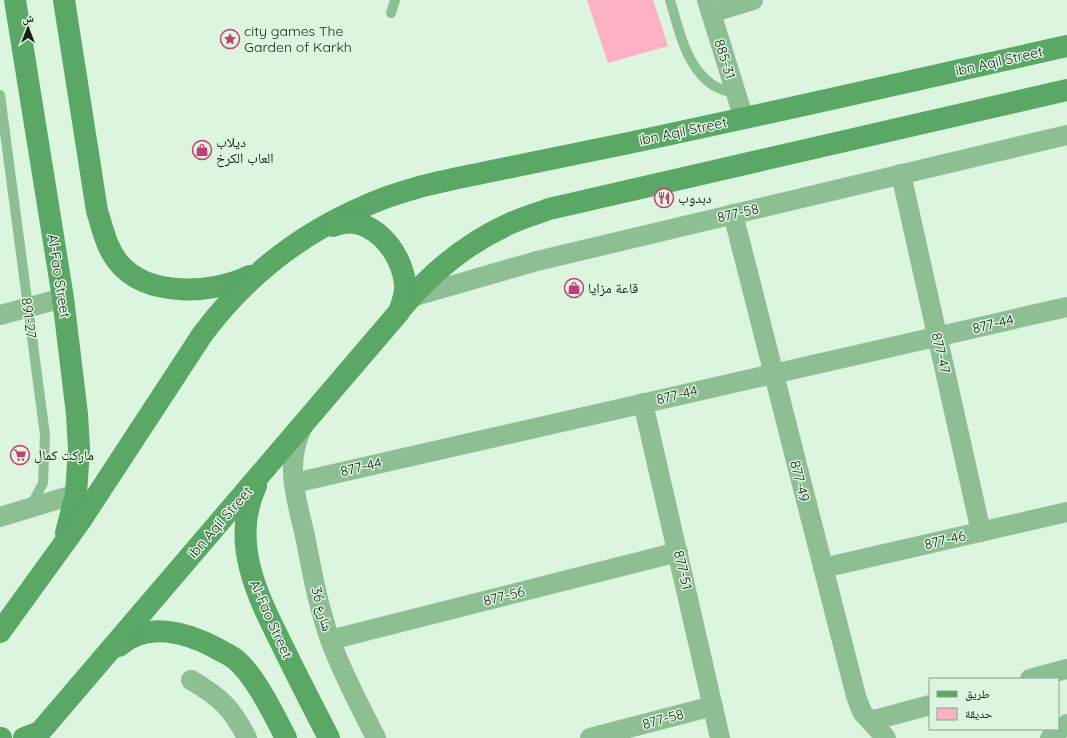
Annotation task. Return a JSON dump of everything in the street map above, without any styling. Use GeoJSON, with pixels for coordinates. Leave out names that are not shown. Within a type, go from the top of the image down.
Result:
{"type":"FeatureCollection","features":[{"type":"Feature","properties":{"kind":"main road","name":"Al-Fao Street"},"geometry":{"type":"LineString","coordinates":[[15,0],[63,298],[79,449],[76,494],[59,551]]}},
{"type":"Feature","properties":{"kind":"main road"},"geometry":{"type":"LineString","coordinates":[[64,0],[97,211],[107,244],[119,263],[137,277],[160,286],[187,290],[234,284],[260,271]]}},
{"type":"Feature","properties":{"kind":"main road","name":"ibn Aqil Street"},"geometry":{"type":"LineString","coordinates":[[0,632],[59,551],[221,308],[260,271],[306,237],[336,219],[367,205],[429,184],[744,118],[1067,46]]}},
{"type":"Feature","properties":{"kind":"main road","name":"ibn Aqil Street"},"geometry":{"type":"LineString","coordinates":[[32,736],[99,662],[405,305],[437,271],[471,245],[509,224],[549,209],[1067,90]]}},
{"type":"Feature","properties":{"kind":"main road","name":"ibn Aqil Street"},"geometry":{"type":"LineString","coordinates":[[306,237],[337,224],[352,222],[366,226],[379,235],[393,252],[403,272],[406,286],[405,305]]}},
{"type":"Feature","properties":{"kind":"main road","name":"Al-Fao Street"},"geometry":{"type":"LineString","coordinates":[[264,470],[251,497],[246,520],[245,540],[249,568],[261,604],[329,738]]}},
{"type":"Feature","properties":{"kind":"main road"},"geometry":{"type":"LineString","coordinates":[[99,662],[127,639],[152,631],[171,632],[202,641],[235,659],[257,685],[286,738]]}},
{"type":"Feature","properties":{"kind":"street"},"geometry":{"type":"LineString","coordinates":[[709,7],[752,0]]}},
{"type":"Feature","properties":{"kind":"street","name":"885-31"},"geometry":{"type":"LineString","coordinates":[[709,7],[744,118]]}},
{"type":"Feature","properties":{"kind":"street","name":"877-58"},"geometry":{"type":"LineString","coordinates":[[405,305],[523,264],[1067,135]]}},
{"type":"Feature","properties":{"kind":"street","name":"877-47"},"geometry":{"type":"LineString","coordinates":[[901,174],[981,532]]}},
{"type":"Feature","properties":{"kind":"street","name":"877-49"},"geometry":{"type":"LineString","coordinates":[[733,214],[856,696],[862,712],[886,738]]}},
{"type":"Feature","properties":{"kind":"street"},"geometry":{"type":"LineString","coordinates":[[0,315],[63,298]]}},
{"type":"Feature","properties":{"kind":"street","name":"877-44"},"geometry":{"type":"LineString","coordinates":[[293,478],[643,403],[937,336],[1065,310]]}},
{"type":"Feature","properties":{"kind":"street","name":"877-51"},"geometry":{"type":"LineString","coordinates":[[643,403],[720,738]]}},
{"type":"Feature","properties":{"kind":"street","name":"شارع 36"},"geometry":{"type":"LineString","coordinates":[[304,424],[297,439],[293,454],[293,478],[320,607],[330,640],[343,672],[376,738]]}},
{"type":"Feature","properties":{"kind":"street"},"geometry":{"type":"LineString","coordinates":[[264,470],[273,464],[288,464],[293,478]]}},
{"type":"Feature","properties":{"kind":"street"},"geometry":{"type":"LineString","coordinates":[[0,517],[76,494]]}},
{"type":"Feature","properties":{"kind":"street","name":"877-46"},"geometry":{"type":"LineString","coordinates":[[823,568],[1067,512]]}},
{"type":"Feature","properties":{"kind":"street","name":"877-56"},"geometry":{"type":"LineString","coordinates":[[330,640],[678,552]]}},
{"type":"Feature","properties":{"kind":"street"},"geometry":{"type":"LineString","coordinates":[[1034,678],[1067,669]]}},
{"type":"Feature","properties":{"kind":"street"},"geometry":{"type":"LineString","coordinates":[[191,680],[214,693],[227,705],[247,738]]}},
{"type":"Feature","properties":{"kind":"street","name":"877-58"},"geometry":{"type":"LineString","coordinates":[[590,738],[713,706]]}},
{"type":"Feature","properties":{"kind":"street"},"geometry":{"type":"LineString","coordinates":[[871,721],[929,706]]}},
{"type":"Feature","properties":{"kind":"street"},"geometry":{"type":"LineString","coordinates":[[1050,738],[1067,724]]}},
{"type":"Feature","properties":{"kind":"lane"},"geometry":{"type":"LineString","coordinates":[[391,12],[395,0]]}},
{"type":"Feature","properties":{"kind":"lane"},"geometry":{"type":"LineString","coordinates":[[670,0],[686,50],[696,68],[711,85],[724,92],[736,93]]}},
{"type":"Feature","properties":{"kind":"lane","name":"891-27"},"geometry":{"type":"LineString","coordinates":[[0,94],[45,435],[43,483],[30,508]]}},
{"type":"Feature","properties":{"kind":"green space"},"geometry":{"type":"Polygon","coordinates":[[[587,0],[653,0],[668,46],[608,63],[587,0]]]}},
{"type":"Feature","properties":{"kind":"place","name":"city games The Garden of Karkh"},"geometry":{"type":"Point","coordinates":[230,39]}},
{"type":"Feature","properties":{"kind":"place","name":"ديلاب العاب الكرخ"},"geometry":{"type":"Point","coordinates":[202,150]}},
{"type":"Feature","properties":{"kind":"place","name":"دبدوب"},"geometry":{"type":"Point","coordinates":[664,198]}},
{"type":"Feature","properties":{"kind":"place","name":"قاعة مزايا"},"geometry":{"type":"Point","coordinates":[574,288]}},
{"type":"Feature","properties":{"kind":"place","name":"ماركت كمال"},"geometry":{"type":"Point","coordinates":[20,455]}}]}
